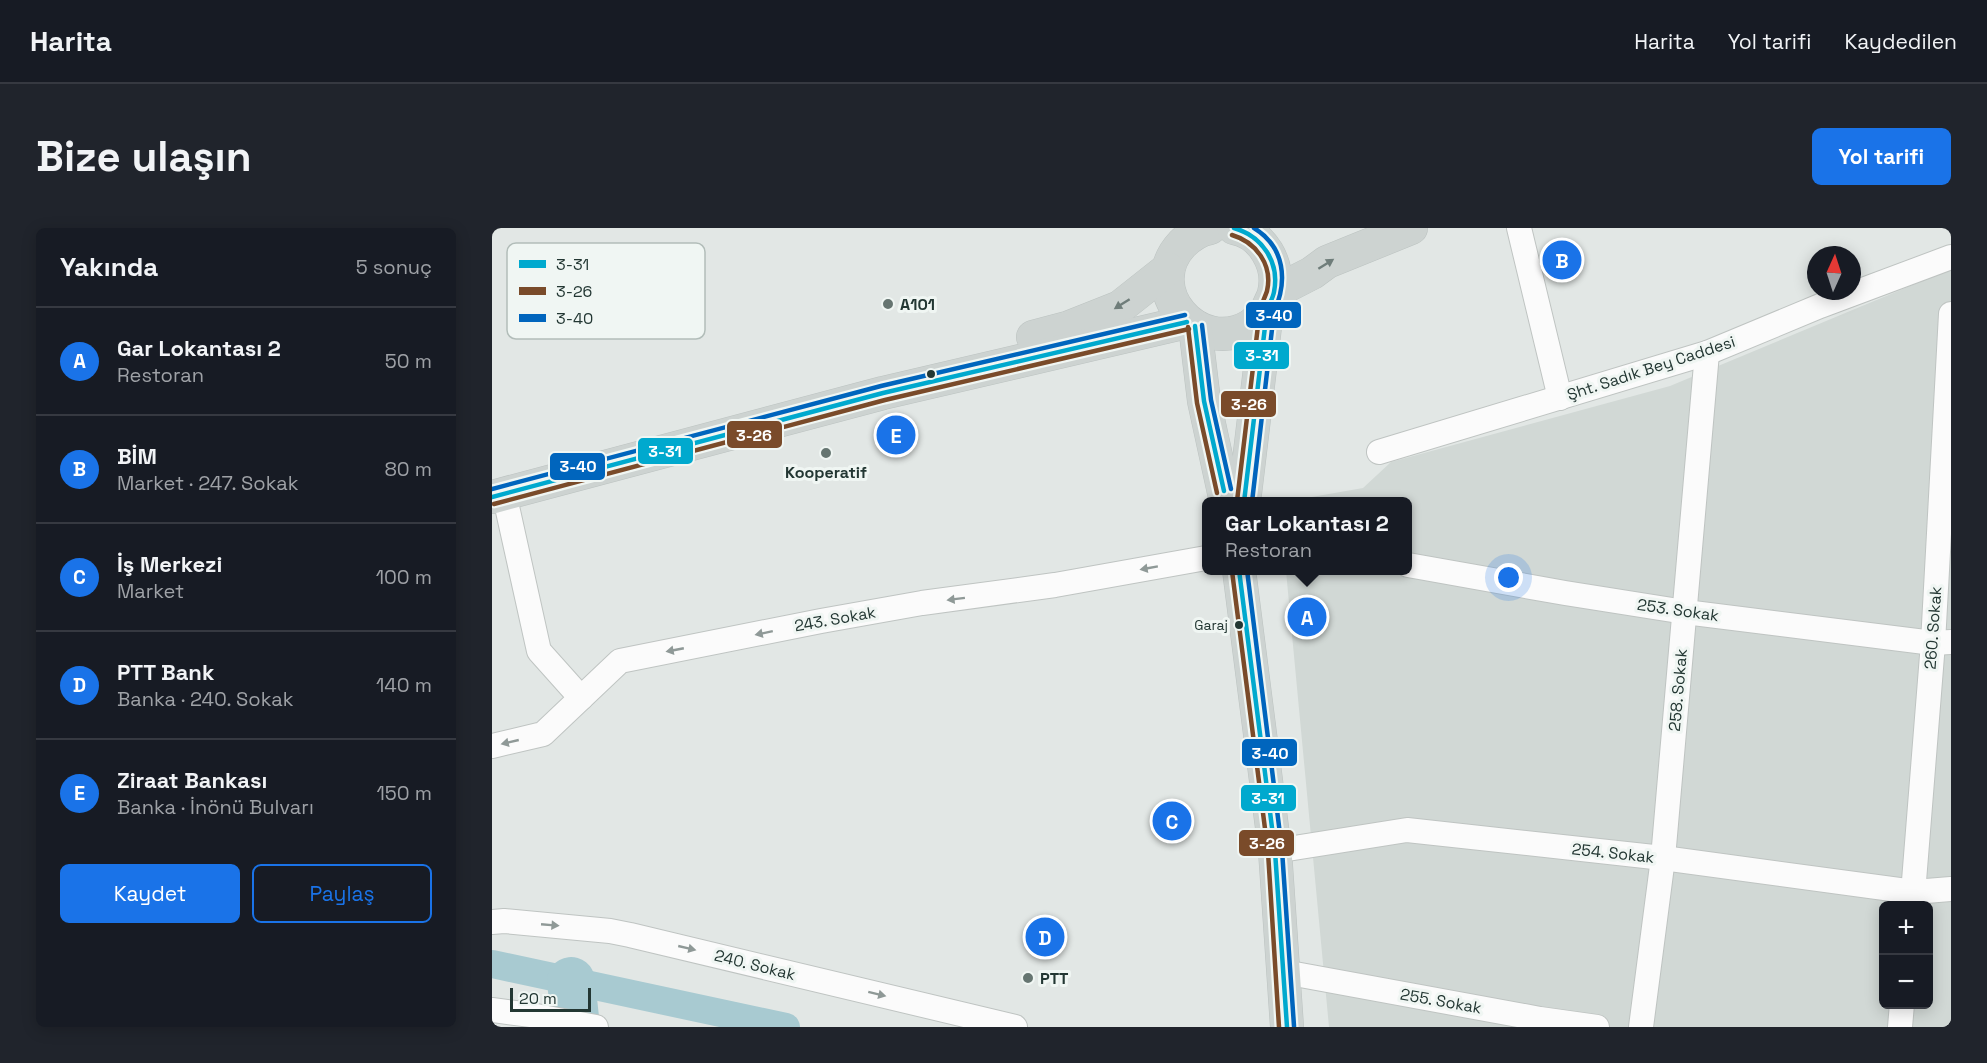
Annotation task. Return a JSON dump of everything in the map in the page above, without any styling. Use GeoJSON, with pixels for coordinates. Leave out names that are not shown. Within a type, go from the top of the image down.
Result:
{"type":"FeatureCollection","features":[{"type":"Feature","properties":{"kind":"main road"},"geometry":{"type":"LineString","coordinates":[[1173,249],[1168,288],[1174,307],[1191,324],[1207,332],[1230,334],[1251,326],[1271,301],[1328,262],[1411,228]]}},
{"type":"Feature","properties":{"kind":"main road"},"geometry":{"type":"LineString","coordinates":[[496,488],[924,366],[1068,328],[1120,307],[1173,249],[1188,238],[1244,230],[1269,253],[1275,272],[1245,497]]}},
{"type":"Feature","properties":{"kind":"main road"},"geometry":{"type":"LineString","coordinates":[[496,488],[883,393],[1191,324]]}},
{"type":"Feature","properties":{"kind":"main road"},"geometry":{"type":"LineString","coordinates":[[1191,324],[1204,401],[1225,497]]}},
{"type":"Feature","properties":{"kind":"main road"},"geometry":{"type":"LineString","coordinates":[[1240,575],[1275,851],[1287,1027]]}},
{"type":"Feature","properties":{"kind":"street"},"geometry":{"type":"LineString","coordinates":[[1519,228],[1560,398]]}},
{"type":"Feature","properties":{"kind":"street","name":"Şht. Sadık Bey Caddesi"},"geometry":{"type":"LineString","coordinates":[[1379,452],[1707,353],[1820,306],[1951,257]]}},
{"type":"Feature","properties":{"kind":"street","name":"260. Sokak"},"geometry":{"type":"LineString","coordinates":[[1913,899],[1942,643],[1951,315]]}},
{"type":"Feature","properties":{"kind":"street","name":"258. Sokak"},"geometry":{"type":"LineString","coordinates":[[1641,1027],[1663,858],[1707,353]]}},
{"type":"Feature","properties":{"kind":"street"},"geometry":{"type":"LineString","coordinates":[[496,488],[539,651],[581,698]]}},
{"type":"Feature","properties":{"kind":"street","name":"243. Sokak"},"geometry":{"type":"LineString","coordinates":[[492,746],[543,734],[620,661],[922,603],[1055,585],[1202,559]]}},
{"type":"Feature","properties":{"kind":"street","name":"253. Sokak"},"geometry":{"type":"LineString","coordinates":[[1412,566],[1685,612],[1942,643]]}},
{"type":"Feature","properties":{"kind":"street","name":"254. Sokak"},"geometry":{"type":"LineString","coordinates":[[1275,851],[1407,830],[1663,858],[1913,899],[1951,889]]}},
{"type":"Feature","properties":{"kind":"street","name":"240. Sokak"},"geometry":{"type":"LineString","coordinates":[[492,922],[504,921],[630,935],[1014,1027]]}},
{"type":"Feature","properties":{"kind":"street","name":"255. Sokak"},"geometry":{"type":"LineString","coordinates":[[1284,972],[1540,1019],[1597,1027]]}},
{"type":"Feature","properties":{"kind":"street"},"geometry":{"type":"LineString","coordinates":[[1900,1027],[1902,1009]]}},
{"type":"Feature","properties":{"kind":"street"},"geometry":{"type":"LineString","coordinates":[[510,1016],[596,1027]]}},
{"type":"Feature","properties":{"kind":"shaded area"},"geometry":{"type":"Polygon","coordinates":[[[1951,269],[1951,1027],[1329,1027],[1286,575],[1412,575],[1412,497],[1312,497],[1363,488],[1391,462],[1670,386],[1951,269]]]}},
{"type":"Feature","properties":{"kind":"waterway"},"geometry":{"type":"LineString","coordinates":[[492,964],[786,1027]]}},
{"type":"Feature","properties":{"kind":"waterway"},"geometry":{"type":"LineString","coordinates":[[571,981],[576,1027]]}},
{"type":"Feature","properties":{"kind":"transit line","name":"3-31"},"geometry":{"type":"LineString","coordinates":[[1234,228],[1253,237],[1261,244],[1271,261],[1275,281],[1267,310],[1245,497]]}},
{"type":"Feature","properties":{"kind":"transit line","name":"3-40"},"geometry":{"type":"LineString","coordinates":[[1253,497],[1274,312],[1282,277],[1278,255],[1272,245],[1254,228]]}},
{"type":"Feature","properties":{"kind":"transit line","name":"3-26"},"geometry":{"type":"LineString","coordinates":[[1232,235],[1248,243],[1261,256],[1268,281],[1260,309],[1237,497]]}},
{"type":"Feature","properties":{"kind":"transit line","name":"3-40"},"geometry":{"type":"LineString","coordinates":[[492,489],[881,386],[1185,315]]}},
{"type":"Feature","properties":{"kind":"transit line","name":"3-31"},"geometry":{"type":"LineString","coordinates":[[492,497],[883,393],[1187,322]]}},
{"type":"Feature","properties":{"kind":"transit line","name":"3-40"},"geometry":{"type":"LineString","coordinates":[[1202,325],[1211,400],[1231,489]]}},
{"type":"Feature","properties":{"kind":"transit line","name":"3-31"},"geometry":{"type":"LineString","coordinates":[[1195,326],[1204,401],[1224,491]]}},
{"type":"Feature","properties":{"kind":"transit line","name":"3-26"},"geometry":{"type":"LineString","coordinates":[[1188,327],[1197,403],[1217,493]]}},
{"type":"Feature","properties":{"kind":"transit line","name":"3-26"},"geometry":{"type":"LineString","coordinates":[[494,504],[885,400],[1189,329]]}},
{"type":"Feature","properties":{"kind":"transit line","name":"3-26"},"geometry":{"type":"LineString","coordinates":[[1233,575],[1268,852],[1279,1027]]}},
{"type":"Feature","properties":{"kind":"transit line","name":"3-31"},"geometry":{"type":"LineString","coordinates":[[1240,575],[1275,851],[1287,1027]]}},
{"type":"Feature","properties":{"kind":"transit line","name":"3-40"},"geometry":{"type":"LineString","coordinates":[[1248,575],[1282,850],[1294,1026]]}},
{"type":"Feature","properties":{"kind":"place","name":"BİM"},"geometry":{"type":"Point","coordinates":[1562,260]}},
{"type":"Feature","properties":{"kind":"place","name":"A101"},"geometry":{"type":"Point","coordinates":[888,304]}},
{"type":"Feature","properties":{"kind":"place","name":"Ziraat Bankası"},"geometry":{"type":"Point","coordinates":[896,435]}},
{"type":"Feature","properties":{"kind":"place","name":"Kooperatif"},"geometry":{"type":"Point","coordinates":[826,453]}},
{"type":"Feature","properties":{"kind":"place","name":"Gar Lokantası 2"},"geometry":{"type":"Point","coordinates":[1307,617]}},
{"type":"Feature","properties":{"kind":"place","name":"Garaj"},"geometry":{"type":"Point","coordinates":[1239,625]}},
{"type":"Feature","properties":{"kind":"place","name":"İş Merkezi"},"geometry":{"type":"Point","coordinates":[1172,821]}},
{"type":"Feature","properties":{"kind":"place","name":"PTT Bank"},"geometry":{"type":"Point","coordinates":[1045,937]}},
{"type":"Feature","properties":{"kind":"place","name":"PTT"},"geometry":{"type":"Point","coordinates":[1028,978]}}]}
